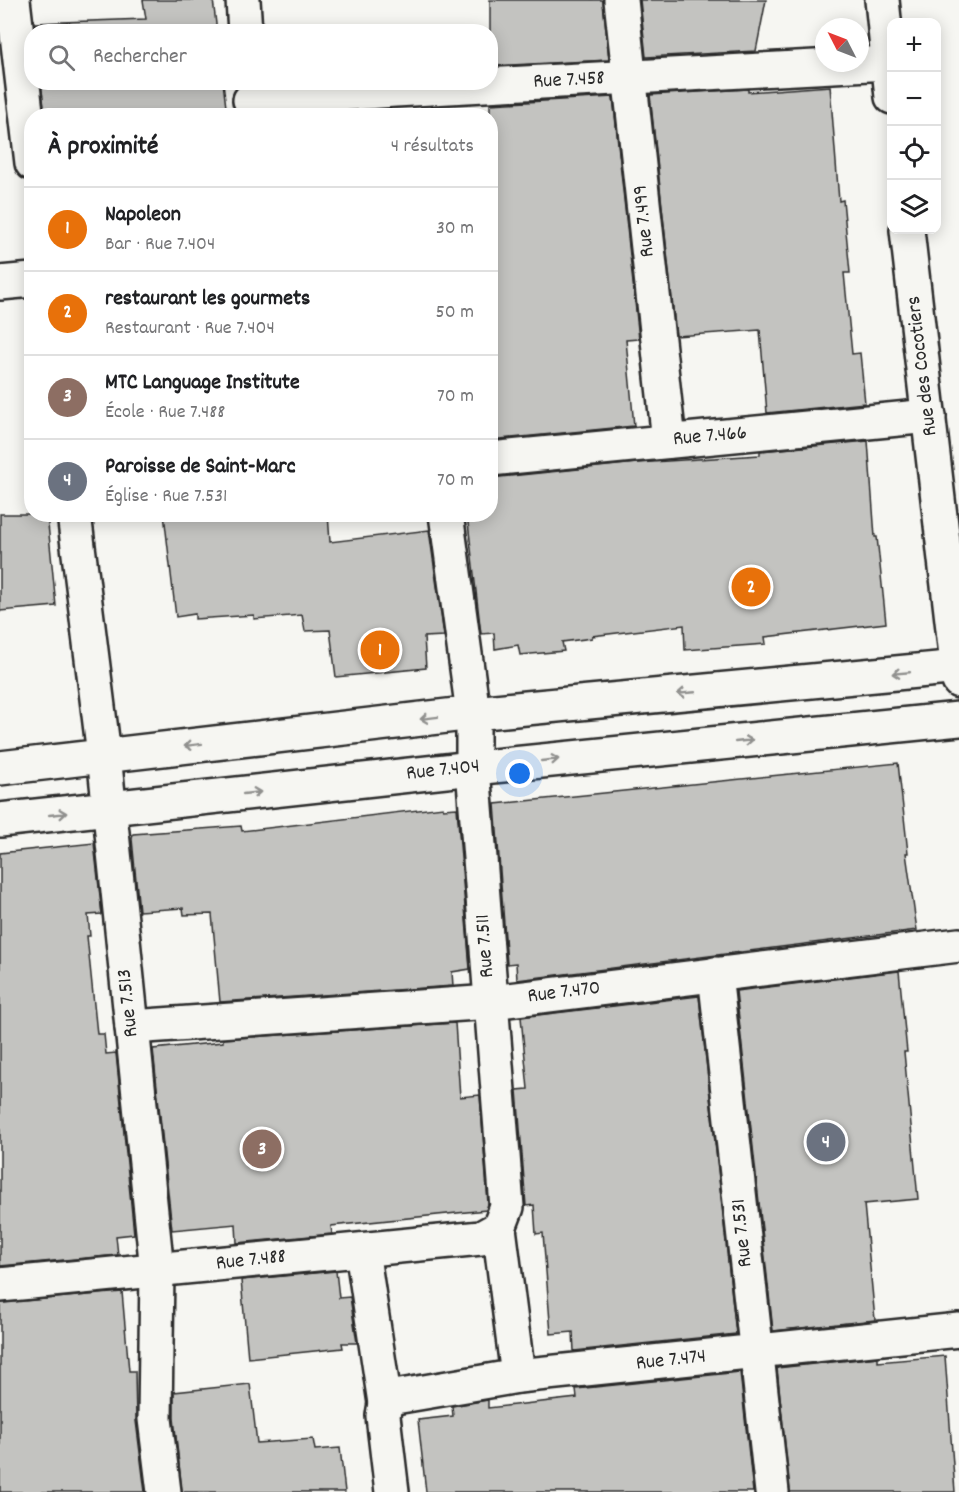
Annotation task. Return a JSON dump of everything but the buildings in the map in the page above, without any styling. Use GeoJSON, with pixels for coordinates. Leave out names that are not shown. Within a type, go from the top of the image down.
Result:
{"type":"FeatureCollection","features":[{"type":"Feature","properties":{"kind":"street"},"geometry":{"type":"LineString","coordinates":[[13,0],[26,108]]}},
{"type":"Feature","properties":{"kind":"street"},"geometry":{"type":"LineString","coordinates":[[243,0],[244,24]]}},
{"type":"Feature","properties":{"kind":"street","name":"Rue 7.499"},"geometry":{"type":"LineString","coordinates":[[621,0],[669,441]]}},
{"type":"Feature","properties":{"kind":"street"},"geometry":{"type":"LineString","coordinates":[[882,0],[887,52]]}},
{"type":"Feature","properties":{"kind":"street","name":"Rue 7.458"},"geometry":{"type":"LineString","coordinates":[[250,99],[396,103],[629,77],[887,63]]}},
{"type":"Feature","properties":{"kind":"street","name":"Rue des Cocotiers"},"geometry":{"type":"LineString","coordinates":[[907,234],[959,672]]}},
{"type":"Feature","properties":{"kind":"street"},"geometry":{"type":"LineString","coordinates":[[0,283],[24,281]]}},
{"type":"Feature","properties":{"kind":"street","name":"Rue 7.466"},"geometry":{"type":"LineString","coordinates":[[498,458],[929,416]]}},
{"type":"Feature","properties":{"kind":"street","name":"Rue 7.513"},"geometry":{"type":"LineString","coordinates":[[75,522],[104,755],[157,1270],[155,1419],[164,1492]]}},
{"type":"Feature","properties":{"kind":"street","name":"Rue 7.511"},"geometry":{"type":"LineString","coordinates":[[447,522],[473,713],[473,768],[507,1207],[499,1228],[518,1376]]}},
{"type":"Feature","properties":{"kind":"street"},"geometry":{"type":"LineString","coordinates":[[0,768],[473,713],[959,672]]}},
{"type":"Feature","properties":{"kind":"street","name":"Rue 7.404"},"geometry":{"type":"LineString","coordinates":[[0,820],[473,768],[959,719]]}},
{"type":"Feature","properties":{"kind":"street","name":"Rue 7.470"},"geometry":{"type":"LineString","coordinates":[[132,1028],[491,1002],[959,945]]}},
{"type":"Feature","properties":{"kind":"street","name":"Rue 7.531"},"geometry":{"type":"LineString","coordinates":[[715,974],[772,1492]]}},
{"type":"Feature","properties":{"kind":"street","name":"Rue 7.488"},"geometry":{"type":"LineString","coordinates":[[0,1285],[481,1238],[499,1228]]}},
{"type":"Feature","properties":{"kind":"street"},"geometry":{"type":"LineString","coordinates":[[362,1250],[385,1403],[383,1416],[393,1492]]}},
{"type":"Feature","properties":{"kind":"street","name":"Rue 7.474"},"geometry":{"type":"LineString","coordinates":[[385,1403],[395,1397],[518,1376],[959,1330]]}},
{"type":"Feature","properties":{"kind":"place","name":"restaurant les gourmets"},"geometry":{"type":"Point","coordinates":[751,587]}},
{"type":"Feature","properties":{"kind":"place","name":"Napoleon"},"geometry":{"type":"Point","coordinates":[380,650]}},
{"type":"Feature","properties":{"kind":"place","name":"Paroisse de Saint-Marc"},"geometry":{"type":"Point","coordinates":[826,1142]}},
{"type":"Feature","properties":{"kind":"place","name":"MTC Language Institute"},"geometry":{"type":"Point","coordinates":[262,1149]}}]}
